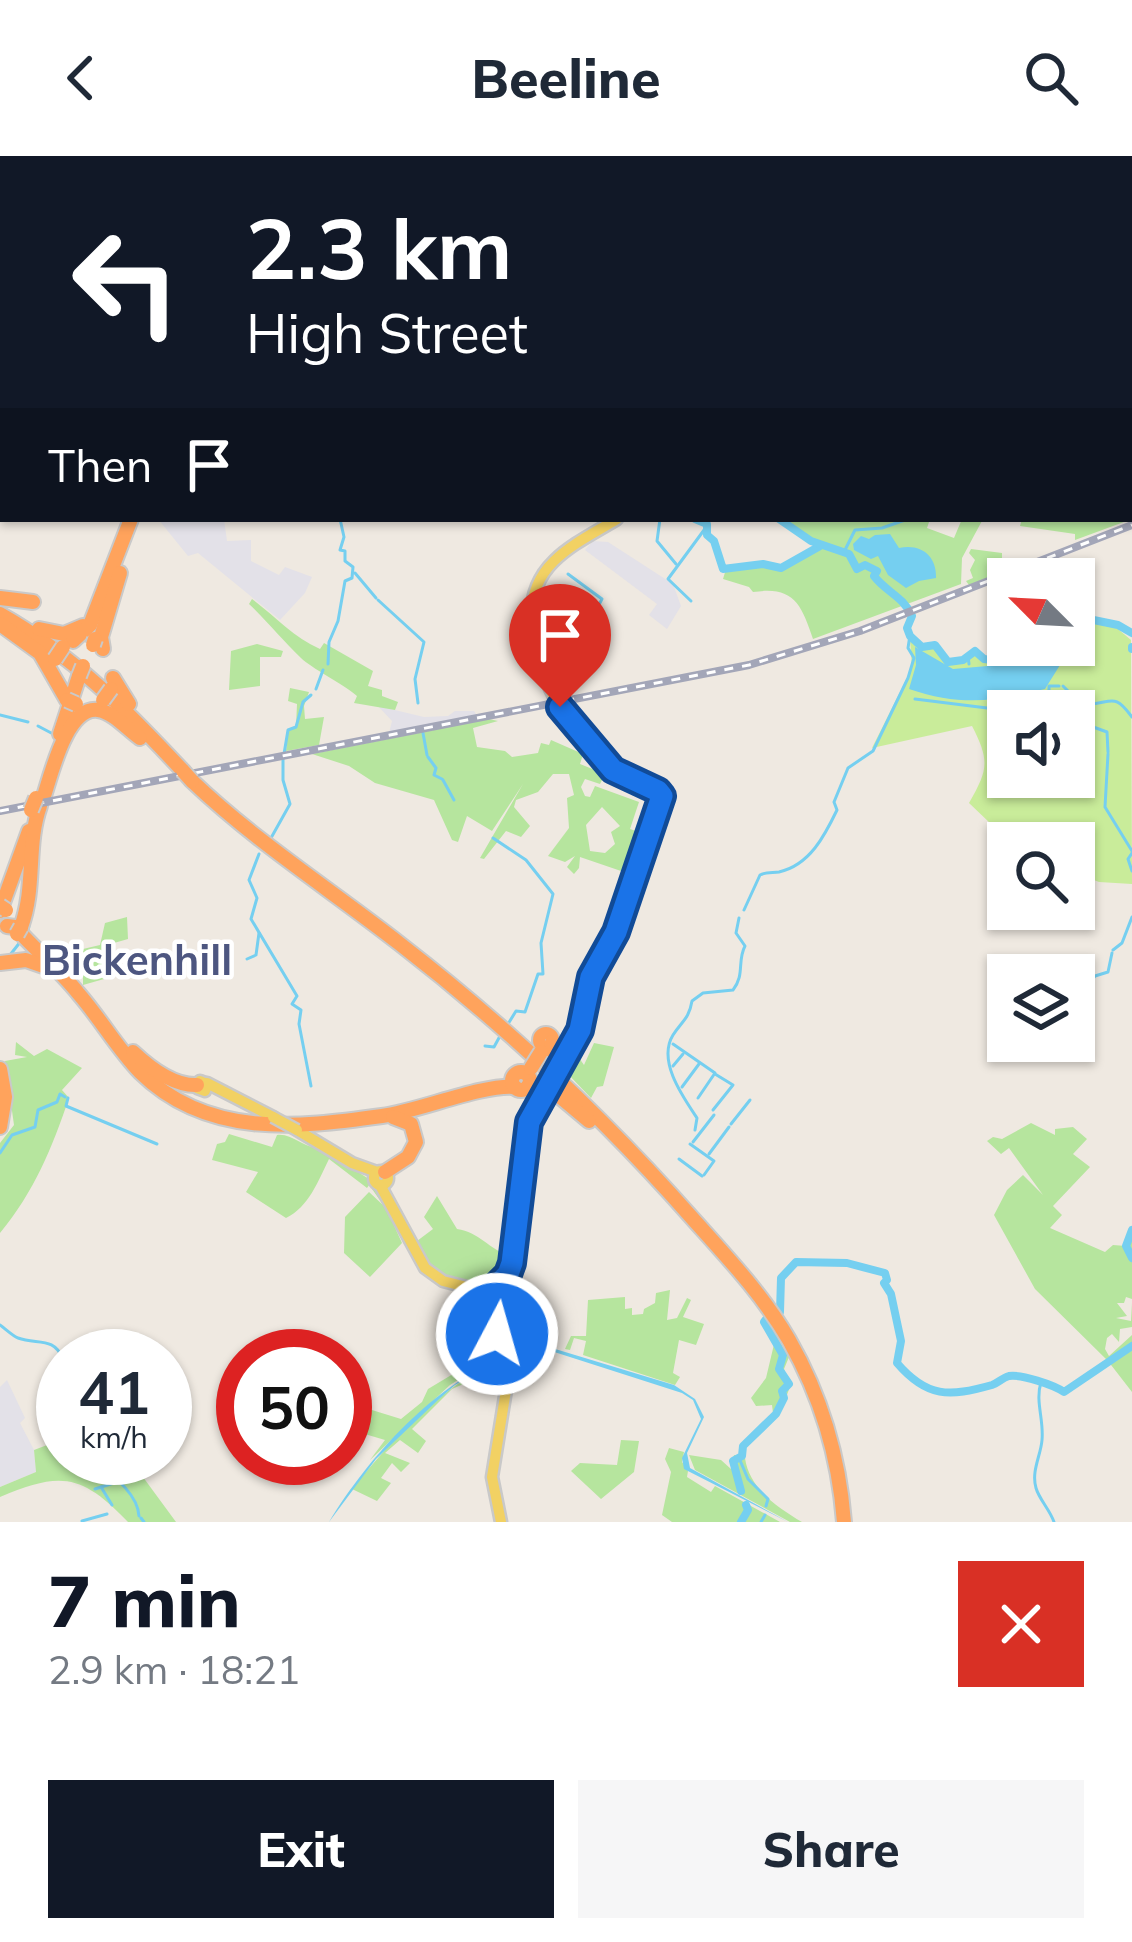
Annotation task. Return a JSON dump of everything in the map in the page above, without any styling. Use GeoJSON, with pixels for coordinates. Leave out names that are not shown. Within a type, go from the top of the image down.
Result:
{"type":"FeatureCollection","features":[{"type":"Feature","properties":{"kind":"highway"},"geometry":{"type":"LineString","coordinates":[[65,979],[26,960],[0,961],[6,919],[36,807],[132,522]]}},
{"type":"Feature","properties":{"kind":"highway"},"geometry":{"type":"LineString","coordinates":[[57,660],[88,629],[121,554]]}},
{"type":"Feature","properties":{"kind":"highway"},"geometry":{"type":"LineString","coordinates":[[0,598],[33,602]]}},
{"type":"Feature","properties":{"kind":"highway"},"geometry":{"type":"LineString","coordinates":[[0,616],[39,629],[72,632],[98,608]]}},
{"type":"Feature","properties":{"kind":"highway"},"geometry":{"type":"LineString","coordinates":[[0,616],[38,650],[57,660]]}},
{"type":"Feature","properties":{"kind":"highway"},"geometry":{"type":"LineString","coordinates":[[0,616],[86,679],[240,829],[474,1008],[634,1159],[746,1285],[775,1325],[817,1411],[839,1492]]}},
{"type":"Feature","properties":{"kind":"highway"},"geometry":{"type":"LineString","coordinates":[[39,629],[57,660],[91,698],[229,815],[476,1005],[620,1139]]}},
{"type":"Feature","properties":{"kind":"highway"},"geometry":{"type":"LineString","coordinates":[[57,660],[90,641],[95,643]]}},
{"type":"Feature","properties":{"kind":"highway"},"geometry":{"type":"LineString","coordinates":[[0,888],[73,723],[86,712],[95,643]]}},
{"type":"Feature","properties":{"kind":"highway"},"geometry":{"type":"LineString","coordinates":[[52,761],[91,698]]}},
{"type":"Feature","properties":{"kind":"highway"},"geometry":{"type":"LineString","coordinates":[[52,761],[71,722],[91,698]]}},
{"type":"Feature","properties":{"kind":"highway"},"geometry":{"type":"LineString","coordinates":[[91,698],[131,707],[182,774]]}},
{"type":"Feature","properties":{"kind":"highway"},"geometry":{"type":"LineString","coordinates":[[31,890],[36,807]]}},
{"type":"Feature","properties":{"kind":"highway"},"geometry":{"type":"LineString","coordinates":[[6,919],[31,890],[36,807]]}},
{"type":"Feature","properties":{"kind":"highway"},"geometry":{"type":"LineString","coordinates":[[6,919],[26,892],[31,873]]}},
{"type":"Feature","properties":{"kind":"highway"},"geometry":{"type":"LineString","coordinates":[[6,919],[65,979],[133,1064],[187,1106],[251,1125],[399,1117],[414,1128],[417,1138],[412,1153],[380,1179]]}},
{"type":"Feature","properties":{"kind":"highway"},"geometry":{"type":"LineString","coordinates":[[6,919],[79,988],[144,1070],[180,1097],[210,1111],[256,1122],[388,1112],[508,1082],[524,1076],[543,1047],[777,1321],[821,1410],[842,1522]]}},
{"type":"Feature","properties":{"kind":"highway"},"geometry":{"type":"LineString","coordinates":[[108,1028],[159,1073],[187,1085],[206,1086]]}},
{"type":"Feature","properties":{"kind":"highway"},"geometry":{"type":"LineString","coordinates":[[0,1069],[5,1097],[0,1127]]}},
{"type":"Feature","properties":{"kind":"highway"},"geometry":{"type":"LineString","coordinates":[[356,1120],[524,1076],[550,1087],[634,1159]]}},
{"type":"Feature","properties":{"kind":"highway"},"geometry":{"type":"LineString","coordinates":[[0,1082],[0,1114]]}},
{"type":"Feature","properties":{"kind":"main road"},"geometry":{"type":"LineString","coordinates":[[502,1522],[492,1477],[507,1384],[498,1292],[510,1272],[521,1215],[527,1130],[583,1022],[592,975],[623,914],[660,805],[660,792],[613,770],[557,702],[530,626],[545,574],[559,557],[612,522]]}},
{"type":"Feature","properties":{"kind":"main road"},"geometry":{"type":"LineString","coordinates":[[206,1086],[273,1117],[380,1179],[394,1217],[425,1268],[443,1281],[498,1292]]}},
{"type":"Feature","properties":{"kind":"shaded area"},"geometry":{"type":"Polygon","coordinates":[[[160,522],[224,522],[227,541],[251,540],[251,561],[279,575],[285,567],[312,577],[305,593],[280,620],[198,553],[188,556],[160,522]]]}},
{"type":"Feature","properties":{"kind":"shaded area"},"geometry":{"type":"Polygon","coordinates":[[[593,541],[608,542],[673,584],[681,606],[667,629],[649,615],[657,604],[585,550],[593,541]]]}},
{"type":"Feature","properties":{"kind":"shaded area"},"geometry":{"type":"Polygon","coordinates":[[[378,706],[424,717],[474,711],[478,717],[389,733],[392,721],[378,706]]]}},
{"type":"Feature","properties":{"kind":"shaded area"},"geometry":{"type":"Polygon","coordinates":[[[7,1380],[25,1418],[20,1423],[34,1450],[36,1472],[0,1487],[0,1387],[7,1380]]]}},
{"type":"Feature","properties":{"kind":"green space"},"geometry":{"type":"Polygon","coordinates":[[[784,522],[929,522],[927,528],[954,538],[961,522],[981,522],[962,558],[961,584],[813,639],[794,600],[778,592],[753,592],[723,579],[726,569],[754,562],[791,565],[820,546],[784,522]]]}},
{"type":"Feature","properties":{"kind":"green space"},"geometry":{"type":"Polygon","coordinates":[[[1021,522],[1124,522],[1075,540],[1075,534],[1020,526],[1021,522]]]}},
{"type":"Feature","properties":{"kind":"green space"},"geometry":{"type":"Polygon","coordinates":[[[971,549],[1002,553],[1002,558],[987,558],[987,578],[969,585],[966,581],[973,578],[970,570],[975,560],[971,549]]]}},
{"type":"Feature","properties":{"kind":"green space"},"geometry":{"type":"Polygon","coordinates":[[[252,599],[310,644],[320,649],[324,643],[373,671],[368,686],[398,702],[395,710],[354,703],[357,696],[301,658],[249,604],[252,599]]]}},
{"type":"Feature","properties":{"kind":"green space"},"geometry":{"type":"Polygon","coordinates":[[[1095,621],[1112,624],[1131,640],[1132,884],[1095,880],[1095,822],[989,822],[969,803],[984,765],[972,726],[872,748],[912,668],[910,639],[922,648],[934,646],[951,665],[976,652],[987,666],[1095,666],[1095,621]]]}},
{"type":"Feature","properties":{"kind":"green space"},"geometry":{"type":"Polygon","coordinates":[[[257,644],[283,651],[281,657],[260,657],[260,686],[229,690],[231,651],[257,644]]]}},
{"type":"Feature","properties":{"kind":"green space"},"geometry":{"type":"Polygon","coordinates":[[[290,688],[309,692],[305,719],[324,717],[319,745],[286,751],[288,730],[296,727],[297,704],[288,701],[290,688]]]}},
{"type":"Feature","properties":{"kind":"green space"},"geometry":{"type":"Polygon","coordinates":[[[489,719],[498,721],[473,728],[477,747],[505,751],[512,757],[538,753],[541,743],[549,745],[551,740],[583,754],[580,764],[605,774],[600,784],[585,779],[581,787],[585,796],[590,797],[595,786],[639,802],[630,829],[648,835],[615,926],[611,924],[621,871],[580,857],[574,874],[567,867],[575,856],[565,862],[548,856],[569,828],[567,798],[574,795],[569,774],[553,774],[538,792],[516,800],[514,807],[530,826],[521,837],[506,831],[484,859],[480,858],[523,784],[492,831],[467,816],[458,842],[452,840],[434,800],[375,783],[349,766],[312,754],[489,719]],[[602,807],[586,825],[590,851],[605,853],[615,844],[611,832],[620,826],[602,807]]]}},
{"type":"Feature","properties":{"kind":"green space"},"geometry":{"type":"Polygon","coordinates":[[[127,917],[128,939],[107,945],[111,977],[83,985],[83,949],[100,945],[105,923],[127,917]]]}},
{"type":"Feature","properties":{"kind":"green space"},"geometry":{"type":"Polygon","coordinates":[[[16,1042],[34,1056],[47,1049],[82,1068],[62,1090],[69,1098],[49,1152],[23,1202],[0,1233],[0,1143],[14,1125],[5,1061],[27,1057],[15,1055],[16,1042]]]}},
{"type":"Feature","properties":{"kind":"green space"},"geometry":{"type":"Polygon","coordinates":[[[594,1043],[614,1047],[603,1086],[591,1098],[565,1071],[575,1052],[584,1065],[594,1043]]]}},
{"type":"Feature","properties":{"kind":"green space"},"geometry":{"type":"Polygon","coordinates":[[[1031,1123],[1055,1135],[1055,1129],[1073,1127],[1087,1139],[1073,1154],[1090,1167],[1053,1206],[1062,1215],[1050,1228],[1105,1252],[1113,1245],[1126,1246],[1132,1230],[1132,1299],[1117,1303],[1127,1316],[1116,1318],[1131,1321],[1132,1303],[1132,1327],[1120,1329],[1119,1342],[1112,1334],[1107,1338],[1105,1349],[1109,1356],[1132,1335],[1132,1392],[1108,1361],[1035,1289],[994,1215],[1007,1190],[1023,1175],[1043,1195],[1009,1148],[1001,1154],[987,1141],[1002,1139],[1031,1123]]]}},
{"type":"Feature","properties":{"kind":"green space"},"geometry":{"type":"Polygon","coordinates":[[[229,1134],[272,1147],[277,1135],[288,1136],[319,1147],[372,1181],[367,1188],[329,1159],[307,1200],[286,1218],[246,1192],[258,1172],[212,1160],[217,1144],[229,1134]]]}},
{"type":"Feature","properties":{"kind":"green space"},"geometry":{"type":"Polygon","coordinates":[[[377,1188],[402,1243],[370,1277],[344,1253],[345,1217],[369,1192],[384,1206],[372,1189],[377,1188]]]}},
{"type":"Feature","properties":{"kind":"green space"},"geometry":{"type":"Polygon","coordinates":[[[437,1196],[457,1229],[512,1257],[502,1278],[490,1284],[470,1284],[432,1272],[413,1244],[433,1229],[424,1217],[437,1196]]]}},
{"type":"Feature","properties":{"kind":"green space"},"geometry":{"type":"Polygon","coordinates":[[[670,1290],[667,1320],[677,1318],[687,1298],[691,1300],[683,1317],[704,1324],[696,1345],[679,1340],[673,1373],[680,1377],[675,1385],[583,1355],[586,1341],[574,1338],[570,1350],[565,1349],[571,1336],[586,1336],[588,1300],[625,1297],[625,1309],[632,1308],[632,1315],[643,1314],[655,1303],[656,1293],[670,1290]]]}},
{"type":"Feature","properties":{"kind":"green space"},"geometry":{"type":"Polygon","coordinates":[[[776,1336],[789,1357],[784,1369],[790,1387],[779,1415],[773,1413],[772,1405],[756,1406],[751,1398],[766,1378],[776,1336]]]}},
{"type":"Feature","properties":{"kind":"green space"},"geometry":{"type":"Polygon","coordinates":[[[477,1343],[485,1354],[481,1365],[450,1385],[372,1458],[385,1440],[372,1436],[372,1410],[401,1419],[422,1402],[428,1389],[463,1368],[477,1343]]]}},
{"type":"Feature","properties":{"kind":"green space"},"geometry":{"type":"Polygon","coordinates":[[[473,1374],[475,1379],[452,1389],[412,1429],[426,1441],[418,1453],[400,1440],[385,1453],[410,1463],[401,1472],[392,1463],[381,1478],[391,1483],[377,1501],[352,1489],[372,1485],[372,1465],[439,1398],[473,1374]]]}},
{"type":"Feature","properties":{"kind":"green space"},"geometry":{"type":"Polygon","coordinates":[[[621,1440],[639,1441],[634,1472],[601,1499],[571,1471],[580,1463],[617,1465],[621,1440]]]}},
{"type":"Feature","properties":{"kind":"green space"},"geometry":{"type":"Polygon","coordinates":[[[669,1448],[684,1452],[687,1477],[711,1492],[715,1486],[780,1522],[672,1522],[662,1515],[671,1472],[665,1459],[669,1448]]]}},
{"type":"Feature","properties":{"kind":"green space"},"geometry":{"type":"Polygon","coordinates":[[[689,1455],[721,1460],[731,1469],[734,1455],[745,1458],[758,1487],[802,1522],[790,1522],[695,1470],[689,1455]]]}},
{"type":"Feature","properties":{"kind":"green space"},"geometry":{"type":"Polygon","coordinates":[[[36,1472],[36,1484],[0,1497],[0,1487],[36,1472]]]}},
{"type":"Feature","properties":{"kind":"green space"},"geometry":{"type":"Polygon","coordinates":[[[149,1485],[176,1522],[128,1522],[83,1486],[149,1485]]]}},
{"type":"Feature","properties":{"kind":"water"},"geometry":{"type":"Polygon","coordinates":[[[890,534],[899,548],[914,547],[926,553],[934,563],[936,578],[906,588],[888,575],[878,556],[871,559],[854,550],[861,536],[890,534]]]}},
{"type":"Feature","properties":{"kind":"water"},"geometry":{"type":"Polygon","coordinates":[[[915,647],[953,669],[1059,666],[1045,689],[987,690],[987,699],[962,700],[909,689],[915,647]]]}},
{"type":"Feature","properties":{"kind":"water"},"geometry":{"type":"Polygon","coordinates":[[[542,1345],[674,1385],[695,1399],[704,1417],[687,1453],[690,1468],[788,1522],[684,1469],[682,1458],[701,1419],[693,1400],[545,1349],[502,1359],[455,1385],[372,1464],[372,1462],[393,1438],[419,1412],[448,1389],[478,1369],[509,1354],[542,1345]]]}},
{"type":"Feature","properties":{"kind":"waterway"},"geometry":{"type":"LineString","coordinates":[[328,664],[329,642],[353,567],[340,550],[344,537],[341,522]]}},
{"type":"Feature","properties":{"kind":"waterway"},"geometry":{"type":"LineString","coordinates":[[660,522],[657,541],[676,564]]}},
{"type":"Feature","properties":{"kind":"waterway"},"geometry":{"type":"LineString","coordinates":[[702,522],[723,569],[763,564],[781,568],[820,546]]}},
{"type":"Feature","properties":{"kind":"waterway"},"geometry":{"type":"LineString","coordinates":[[783,522],[811,541],[849,554],[857,569],[865,565],[877,571],[874,576],[912,616],[907,628],[922,647],[935,645],[948,662],[963,660],[975,651],[987,659]]}},
{"type":"Feature","properties":{"kind":"waterway"},"geometry":{"type":"LineString","coordinates":[[843,554],[855,530],[899,522]]}},
{"type":"Feature","properties":{"kind":"waterway"},"geometry":{"type":"LineString","coordinates":[[691,601],[668,579],[707,526]]}},
{"type":"Feature","properties":{"kind":"waterway"},"geometry":{"type":"LineString","coordinates":[[355,573],[376,598]]}},
{"type":"Feature","properties":{"kind":"waterway"},"geometry":{"type":"LineString","coordinates":[[568,574],[602,599],[596,610]]}},
{"type":"Feature","properties":{"kind":"waterway"},"geometry":{"type":"LineString","coordinates":[[378,600],[424,642],[415,679],[418,703]]}},
{"type":"Feature","properties":{"kind":"waterway"},"geometry":{"type":"LineString","coordinates":[[592,616],[583,638],[598,651]]}},
{"type":"Feature","properties":{"kind":"waterway"},"geometry":{"type":"LineString","coordinates":[[1095,620],[1132,633]]}},
{"type":"Feature","properties":{"kind":"waterway"},"geometry":{"type":"LineString","coordinates":[[744,910],[760,875],[799,863],[822,839],[837,810],[834,802],[848,768],[873,751],[908,678],[914,658],[908,648],[910,635]]}},
{"type":"Feature","properties":{"kind":"waterway"},"geometry":{"type":"LineString","coordinates":[[968,656],[969,664]]}},
{"type":"Feature","properties":{"kind":"waterway"},"geometry":{"type":"LineString","coordinates":[[316,689],[323,670]]}},
{"type":"Feature","properties":{"kind":"waterway"},"geometry":{"type":"LineString","coordinates":[[1049,690],[1049,686],[1059,686]]}},
{"type":"Feature","properties":{"kind":"waterway"},"geometry":{"type":"LineString","coordinates":[[1063,686],[1067,690]]}},
{"type":"Feature","properties":{"kind":"waterway"},"geometry":{"type":"LineString","coordinates":[[284,754],[288,730],[296,727],[303,702],[311,695]]}},
{"type":"Feature","properties":{"kind":"waterway"},"geometry":{"type":"LineString","coordinates":[[915,699],[987,708]]}},
{"type":"Feature","properties":{"kind":"waterway"},"geometry":{"type":"LineString","coordinates":[[1095,703],[1117,702],[1132,717]]}},
{"type":"Feature","properties":{"kind":"waterway"},"geometry":{"type":"LineString","coordinates":[[0,715],[28,722]]}},
{"type":"Feature","properties":{"kind":"waterway"},"geometry":{"type":"LineString","coordinates":[[38,726],[55,735]]}},
{"type":"Feature","properties":{"kind":"waterway"},"geometry":{"type":"LineString","coordinates":[[1095,728],[1107,732],[1108,752]]}},
{"type":"Feature","properties":{"kind":"waterway"},"geometry":{"type":"LineString","coordinates":[[423,733],[427,755]]}},
{"type":"Feature","properties":{"kind":"waterway"},"geometry":{"type":"LineString","coordinates":[[1108,754],[1105,807],[1132,851]]}},
{"type":"Feature","properties":{"kind":"waterway"},"geometry":{"type":"LineString","coordinates":[[428,757],[436,768],[434,775],[442,779]]}},
{"type":"Feature","properties":{"kind":"waterway"},"geometry":{"type":"LineString","coordinates":[[271,838],[290,804],[283,758]]}},
{"type":"Feature","properties":{"kind":"waterway"},"geometry":{"type":"LineString","coordinates":[[443,780],[454,800]]}},
{"type":"Feature","properties":{"kind":"waterway"},"geometry":{"type":"LineString","coordinates":[[493,838],[526,860],[553,894],[541,943],[543,974],[538,974],[525,1012],[516,1011],[508,1024]]}},
{"type":"Feature","properties":{"kind":"waterway"},"geometry":{"type":"LineString","coordinates":[[1132,853],[1128,859],[1132,871]]}},
{"type":"Feature","properties":{"kind":"waterway"},"geometry":{"type":"LineString","coordinates":[[259,854],[249,880],[257,898],[251,919],[297,996],[292,1004],[301,1010],[299,1024],[311,1086]]}},
{"type":"Feature","properties":{"kind":"waterway"},"geometry":{"type":"LineString","coordinates":[[28,931],[33,904]]}},
{"type":"Feature","properties":{"kind":"waterway"},"geometry":{"type":"LineString","coordinates":[[1113,950],[1122,943],[1132,917]]}},
{"type":"Feature","properties":{"kind":"waterway"},"geometry":{"type":"LineString","coordinates":[[695,1130],[697,1118],[670,1067],[669,1045],[692,1001],[703,993],[733,990],[737,984],[745,946],[736,933],[739,918]]}},
{"type":"Feature","properties":{"kind":"waterway"},"geometry":{"type":"LineString","coordinates":[[247,959],[256,955],[259,933]]}},
{"type":"Feature","properties":{"kind":"waterway"},"geometry":{"type":"LineString","coordinates":[[10,955],[21,941]]}},
{"type":"Feature","properties":{"kind":"waterway"},"geometry":{"type":"LineString","coordinates":[[1095,976],[1108,972],[1112,953]]}},
{"type":"Feature","properties":{"kind":"waterway"},"geometry":{"type":"LineString","coordinates":[[485,1046],[494,1047],[500,1036]]}},
{"type":"Feature","properties":{"kind":"waterway"},"geometry":{"type":"LineString","coordinates":[[673,1044],[715,1073],[698,1098]]}},
{"type":"Feature","properties":{"kind":"waterway"},"geometry":{"type":"LineString","coordinates":[[673,1066],[683,1054]]}},
{"type":"Feature","properties":{"kind":"waterway"},"geometry":{"type":"LineString","coordinates":[[682,1087],[699,1064]]}},
{"type":"Feature","properties":{"kind":"waterway"},"geometry":{"type":"LineString","coordinates":[[713,1110],[733,1085],[715,1074]]}},
{"type":"Feature","properties":{"kind":"waterway"},"geometry":{"type":"LineString","coordinates":[[0,1153],[12,1135],[35,1127],[38,1110],[57,1102],[60,1094],[65,1097]]}},
{"type":"Feature","properties":{"kind":"waterway"},"geometry":{"type":"LineString","coordinates":[[68,1098],[66,1106],[157,1144]]}},
{"type":"Feature","properties":{"kind":"waterway"},"geometry":{"type":"LineString","coordinates":[[731,1124],[750,1100]]}},
{"type":"Feature","properties":{"kind":"waterway"},"geometry":{"type":"LineString","coordinates":[[693,1142],[714,1115]]}},
{"type":"Feature","properties":{"kind":"waterway"},"geometry":{"type":"LineString","coordinates":[[709,1154],[729,1127]]}},
{"type":"Feature","properties":{"kind":"waterway"},"geometry":{"type":"LineString","coordinates":[[690,1144],[714,1161],[704,1175]]}},
{"type":"Feature","properties":{"kind":"waterway"},"geometry":{"type":"LineString","coordinates":[[679,1159],[702,1176]]}},
{"type":"Feature","properties":{"kind":"waterway"},"geometry":{"type":"LineString","coordinates":[[1132,1230],[1126,1246],[1132,1258]]}},
{"type":"Feature","properties":{"kind":"waterway"},"geometry":{"type":"LineString","coordinates":[[775,1312],[780,1312],[781,1278],[796,1262],[847,1263],[885,1273],[901,1341],[897,1363],[918,1383],[940,1392],[977,1389],[1009,1376],[1064,1392],[1132,1346]]}},
{"type":"Feature","properties":{"kind":"waterway"},"geometry":{"type":"LineString","coordinates":[[741,1491],[733,1461],[776,1414],[784,1398],[782,1391],[789,1384],[779,1369],[783,1355],[764,1322],[767,1318]]}},
{"type":"Feature","properties":{"kind":"waterway"},"geometry":{"type":"LineString","coordinates":[[0,1325],[18,1338],[36,1341]]}},
{"type":"Feature","properties":{"kind":"waterway"},"geometry":{"type":"LineString","coordinates":[[1041,1382],[1042,1440],[1035,1482],[1054,1522]]}},
{"type":"Feature","properties":{"kind":"waterway"},"geometry":{"type":"LineString","coordinates":[[739,1458],[748,1479],[768,1499],[766,1506]]}},
{"type":"Feature","properties":{"kind":"waterway"},"geometry":{"type":"LineString","coordinates":[[95,1489],[108,1485]]}},
{"type":"Feature","properties":{"kind":"waterway"},"geometry":{"type":"LineString","coordinates":[[122,1485],[139,1516]]}},
{"type":"Feature","properties":{"kind":"waterway"},"geometry":{"type":"LineString","coordinates":[[101,1487],[112,1505]]}},
{"type":"Feature","properties":{"kind":"waterway"},"geometry":{"type":"LineString","coordinates":[[741,1522],[746,1505]]}},
{"type":"Feature","properties":{"kind":"waterway"},"geometry":{"type":"LineString","coordinates":[[82,1521],[107,1514]]}},
{"type":"Feature","properties":{"kind":"waterway"},"geometry":{"type":"LineString","coordinates":[[761,1522],[765,1515]]}},
{"type":"Feature","properties":{"kind":"waterway"},"geometry":{"type":"LineString","coordinates":[[141,1518],[144,1522]]}},
{"type":"Feature","properties":{"kind":"railway"},"geometry":{"type":"LineString","coordinates":[[0,811],[749,665],[860,631],[1132,525]]}},
{"type":"Feature","properties":{"kind":"district","name":"Bickenhill"},"geometry":{"type":"Point","coordinates":[137,960]}},
{"type":"Feature","properties":{"kind":"route"},"geometry":{"type":"LineString","coordinates":[[497,1334],[498,1303],[493,1289],[512,1263],[529,1122],[580,1030],[591,977],[616,932],[662,796],[613,770],[560,707]]}}]}
